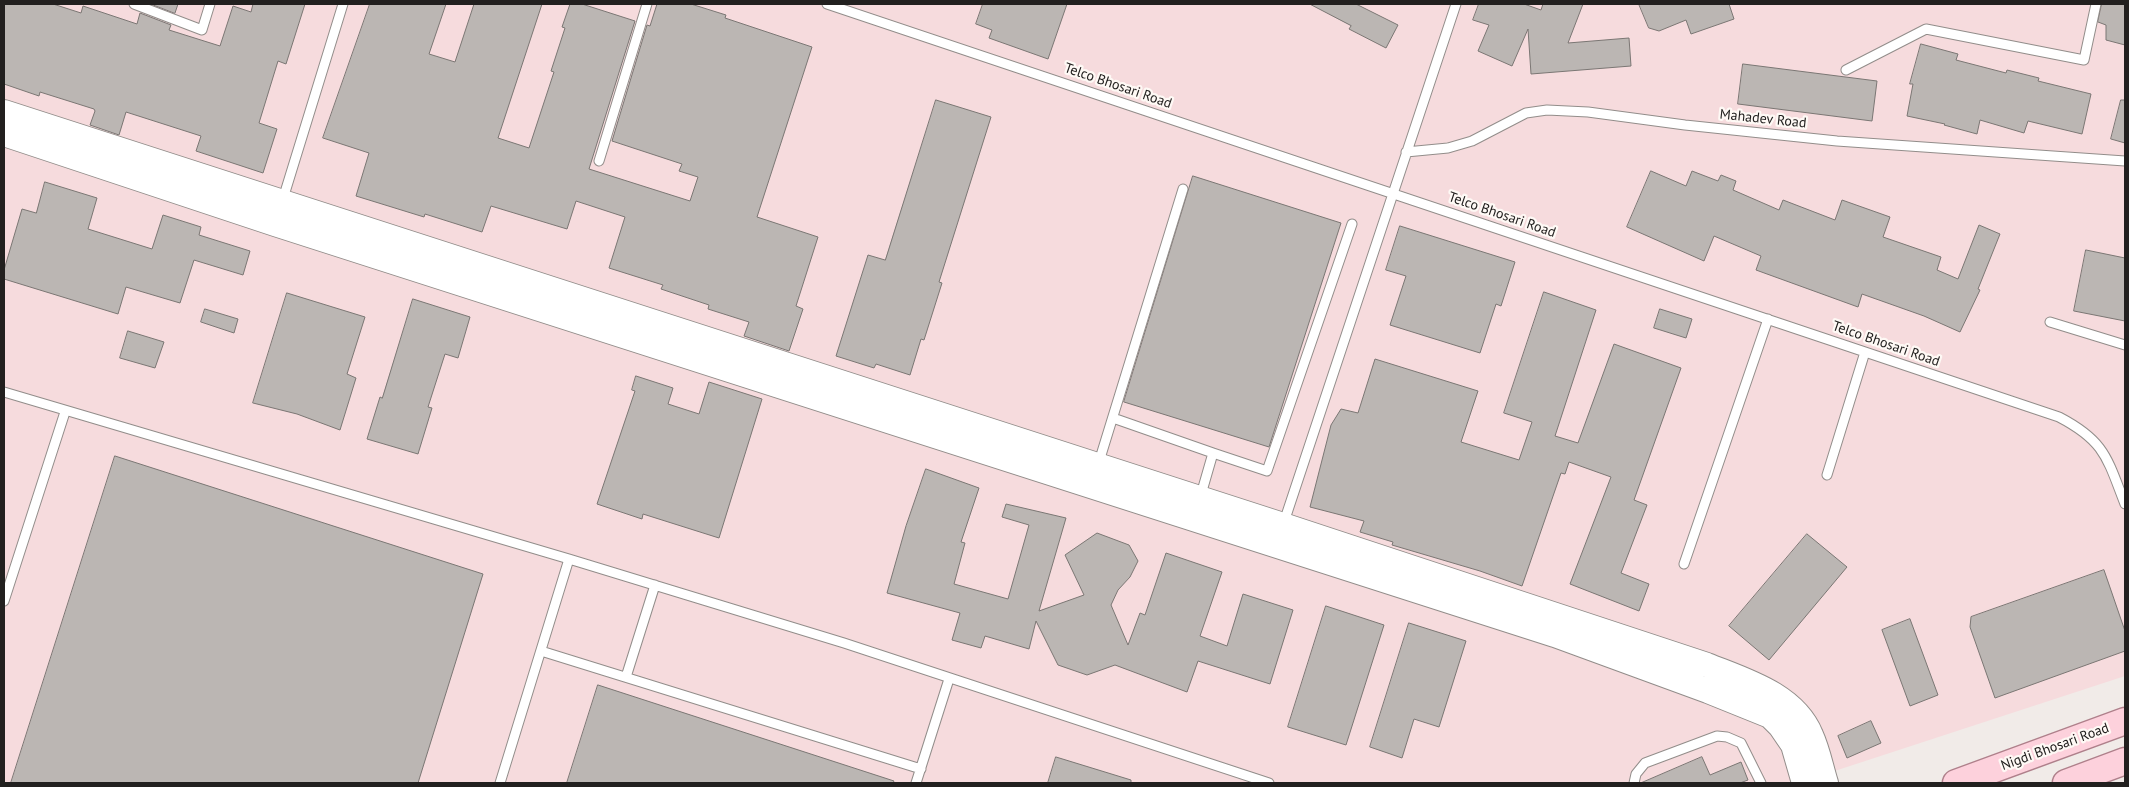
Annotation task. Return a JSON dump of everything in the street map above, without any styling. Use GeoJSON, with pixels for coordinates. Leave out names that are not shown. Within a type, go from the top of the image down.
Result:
{"type":"FeatureCollection","features":[{"type":"Feature","properties":{"kind":"main road","name":"Nigdi Bhosari Road"},"geometry":{"type":"LineString","coordinates":[[1956,783],[2125,721]]}},
{"type":"Feature","properties":{"kind":"main road"},"geometry":{"type":"LineString","coordinates":[[2066,783],[2125,761]]}},
{"type":"Feature","properties":{"kind":"street"},"geometry":{"type":"LineString","coordinates":[[4,112],[278,213],[1279,536],[1628,638],[1707,665],[1757,685],[1777,697],[1801,719],[1811,734],[1826,783]]}},
{"type":"Feature","properties":{"kind":"street"},"geometry":{"type":"LineString","coordinates":[[4,134],[278,213],[1200,498],[1279,536],[1555,635],[1770,716],[1784,731],[1793,745],[1804,783]]}},
{"type":"Feature","properties":{"kind":"lane"},"geometry":{"type":"LineString","coordinates":[[134,4],[202,30],[210,4]]}},
{"type":"Feature","properties":{"kind":"lane"},"geometry":{"type":"LineString","coordinates":[[278,213],[343,4]]}},
{"type":"Feature","properties":{"kind":"lane"},"geometry":{"type":"LineString","coordinates":[[599,161],[648,4]]}},
{"type":"Feature","properties":{"kind":"lane","name":"Telco Bhosari Road"},"geometry":{"type":"LineString","coordinates":[[827,4],[2059,417],[2077,426],[2094,440],[2106,456],[2125,504]]}},
{"type":"Feature","properties":{"kind":"lane"},"geometry":{"type":"LineString","coordinates":[[1279,536],[1456,4]]}},
{"type":"Feature","properties":{"kind":"lane"},"geometry":{"type":"LineString","coordinates":[[1846,70],[1926,29],[2084,60],[2096,4]]}},
{"type":"Feature","properties":{"kind":"lane","name":"Mahadev Road"},"geometry":{"type":"LineString","coordinates":[[1406,152],[1448,148],[1472,141],[1526,113],[1547,110],[1588,112],[1685,125],[1837,140],[2125,161]]}},
{"type":"Feature","properties":{"kind":"lane"},"geometry":{"type":"LineString","coordinates":[[1098,465],[1183,189]]}},
{"type":"Feature","properties":{"kind":"lane"},"geometry":{"type":"LineString","coordinates":[[1113,418],[1267,470],[1352,224]]}},
{"type":"Feature","properties":{"kind":"lane"},"geometry":{"type":"LineString","coordinates":[[1684,564],[1768,319]]}},
{"type":"Feature","properties":{"kind":"lane"},"geometry":{"type":"LineString","coordinates":[[2050,322],[2125,345]]}},
{"type":"Feature","properties":{"kind":"lane"},"geometry":{"type":"LineString","coordinates":[[1827,475],[1865,352]]}},
{"type":"Feature","properties":{"kind":"lane"},"geometry":{"type":"LineString","coordinates":[[4,392],[65,412],[568,559],[844,643],[1269,783]]}},
{"type":"Feature","properties":{"kind":"lane"},"geometry":{"type":"LineString","coordinates":[[4,601],[65,412]]}},
{"type":"Feature","properties":{"kind":"lane"},"geometry":{"type":"LineString","coordinates":[[1200,498],[1213,453]]}},
{"type":"Feature","properties":{"kind":"lane"},"geometry":{"type":"LineString","coordinates":[[2117,483],[2125,478]]}},
{"type":"Feature","properties":{"kind":"lane"},"geometry":{"type":"LineString","coordinates":[[500,783],[568,559]]}},
{"type":"Feature","properties":{"kind":"lane"},"geometry":{"type":"LineString","coordinates":[[626,677],[655,585]]}},
{"type":"Feature","properties":{"kind":"lane"},"geometry":{"type":"LineString","coordinates":[[541,651],[921,768]]}},
{"type":"Feature","properties":{"kind":"lane"},"geometry":{"type":"LineString","coordinates":[[916,783],[949,679]]}},
{"type":"Feature","properties":{"kind":"lane"},"geometry":{"type":"LineString","coordinates":[[1634,783],[1636,774],[1645,763],[1717,736],[1727,737],[1742,743],[1762,783]]}},
{"type":"Feature","properties":{"kind":"shaded area"},"geometry":{"type":"Polygon","coordinates":[[[4,4],[2125,4],[2125,676],[1798,783],[4,783],[4,4]]]}},
{"type":"Feature","properties":{"kind":"building"},"geometry":{"type":"Polygon","coordinates":[[[4,4],[53,4],[81,13],[83,6],[137,24],[140,13],[171,25],[169,30],[220,46],[233,6],[251,12],[253,4],[305,4],[286,64],[278,61],[259,123],[277,129],[263,173],[196,151],[201,136],[126,112],[119,135],[90,125],[94,109],[40,92],[39,96],[4,84],[4,4]]]}},
{"type":"Feature","properties":{"kind":"building"},"geometry":{"type":"Polygon","coordinates":[[[151,4],[178,4],[175,13],[151,4]]]}},
{"type":"Feature","properties":{"kind":"building"},"geometry":{"type":"Polygon","coordinates":[[[370,4],[446,4],[429,54],[455,62],[474,4],[542,4],[498,138],[529,148],[554,72],[551,71],[565,28],[562,27],[570,4],[582,4],[635,21],[589,169],[690,201],[698,177],[679,171],[682,164],[612,141],[647,25],[650,26],[657,4],[691,4],[726,15],[725,18],[812,47],[757,217],[818,237],[796,306],[803,309],[789,351],[744,336],[749,322],[708,309],[709,305],[661,289],[663,285],[609,268],[625,217],[576,201],[567,229],[491,206],[482,232],[425,214],[424,217],[356,196],[369,153],[323,138],[370,4]]]}},
{"type":"Feature","properties":{"kind":"building"},"geometry":{"type":"Polygon","coordinates":[[[983,4],[1067,4],[1048,59],[989,38],[992,30],[976,24],[983,4]]]}},
{"type":"Feature","properties":{"kind":"building"},"geometry":{"type":"Polygon","coordinates":[[[1310,4],[1356,4],[1398,25],[1386,48],[1349,29],[1351,26],[1310,4]]]}},
{"type":"Feature","properties":{"kind":"building"},"geometry":{"type":"Polygon","coordinates":[[[1479,4],[1524,4],[1541,10],[1543,4],[1583,4],[1568,43],[1629,38],[1631,66],[1531,74],[1528,29],[1512,66],[1478,51],[1489,25],[1473,20],[1479,4]]]}},
{"type":"Feature","properties":{"kind":"building"},"geometry":{"type":"Polygon","coordinates":[[[1639,4],[1729,4],[1734,19],[1691,34],[1686,20],[1659,31],[1649,28],[1639,4]]]}},
{"type":"Feature","properties":{"kind":"building"},"geometry":{"type":"Polygon","coordinates":[[[2102,4],[2125,4],[2125,45],[2106,40],[2106,25],[2098,22],[2102,4]]]}},
{"type":"Feature","properties":{"kind":"building"},"geometry":{"type":"Polygon","coordinates":[[[1921,44],[1958,54],[1956,60],[2006,73],[2007,70],[2039,78],[2038,81],[2091,94],[2082,134],[2028,121],[2024,133],[1980,120],[1977,134],[1945,124],[1907,116],[1913,84],[1910,84],[1921,44]]]}},
{"type":"Feature","properties":{"kind":"building"},"geometry":{"type":"Polygon","coordinates":[[[1743,64],[1877,81],[1872,121],[1738,104],[1743,64]]]}},
{"type":"Feature","properties":{"kind":"building"},"geometry":{"type":"Polygon","coordinates":[[[936,100],[991,117],[939,282],[942,283],[924,340],[921,339],[910,375],[876,364],[874,368],[836,356],[868,255],[885,260],[936,100]]]}},
{"type":"Feature","properties":{"kind":"building"},"geometry":{"type":"Polygon","coordinates":[[[2121,100],[2125,100],[2125,143],[2111,139],[2121,100]]]}},
{"type":"Feature","properties":{"kind":"building"},"geometry":{"type":"Polygon","coordinates":[[[1651,171],[1686,186],[1692,171],[1718,181],[1721,175],[1736,181],[1733,190],[1779,210],[1783,200],[1835,220],[1842,200],[1890,217],[1883,237],[1941,257],[1937,270],[1958,279],[1979,225],[2000,234],[1978,289],[1980,290],[1960,332],[1924,316],[1862,294],[1858,307],[1756,270],[1761,256],[1714,236],[1704,261],[1627,227],[1651,171]]]}},
{"type":"Feature","properties":{"kind":"building"},"geometry":{"type":"Polygon","coordinates":[[[1193,176],[1341,223],[1269,447],[1124,402],[1193,176]]]}},
{"type":"Feature","properties":{"kind":"building"},"geometry":{"type":"Polygon","coordinates":[[[45,182],[97,198],[88,229],[152,249],[163,215],[201,227],[199,235],[250,251],[243,275],[194,260],[180,303],[126,287],[118,314],[4,279],[4,270],[22,209],[36,213],[45,182]]]}},
{"type":"Feature","properties":{"kind":"building"},"geometry":{"type":"Polygon","coordinates":[[[1400,226],[1515,262],[1501,306],[1496,304],[1480,353],[1390,325],[1406,276],[1386,270],[1400,226]]]}},
{"type":"Feature","properties":{"kind":"building"},"geometry":{"type":"Polygon","coordinates":[[[2086,250],[2125,258],[2125,321],[2074,311],[2086,250]]]}},
{"type":"Feature","properties":{"kind":"building"},"geometry":{"type":"Polygon","coordinates":[[[1544,292],[1596,310],[1555,436],[1578,443],[1614,344],[1681,368],[1634,500],[1647,505],[1621,573],[1649,584],[1639,611],[1570,584],[1611,477],[1569,462],[1565,474],[1561,473],[1522,586],[1480,571],[1392,545],[1393,542],[1360,532],[1364,521],[1310,507],[1331,425],[1341,409],[1358,413],[1375,359],[1478,391],[1461,442],[1519,460],[1532,422],[1504,413],[1544,292]]]}},
{"type":"Feature","properties":{"kind":"building"},"geometry":{"type":"Polygon","coordinates":[[[287,293],[365,317],[347,374],[356,378],[340,430],[297,414],[253,403],[287,293]]]}},
{"type":"Feature","properties":{"kind":"building"},"geometry":{"type":"Polygon","coordinates":[[[413,299],[470,317],[458,358],[445,354],[428,407],[432,408],[418,454],[367,439],[413,299]]]}},
{"type":"Feature","properties":{"kind":"building"},"geometry":{"type":"Polygon","coordinates":[[[205,309],[238,319],[234,333],[201,322],[205,309]]]}},
{"type":"Feature","properties":{"kind":"building"},"geometry":{"type":"Polygon","coordinates":[[[1660,309],[1692,319],[1686,338],[1654,328],[1660,309]]]}},
{"type":"Feature","properties":{"kind":"building"},"geometry":{"type":"Polygon","coordinates":[[[128,331],[164,342],[155,368],[120,358],[128,331]]]}},
{"type":"Feature","properties":{"kind":"building"},"geometry":{"type":"Polygon","coordinates":[[[636,376],[673,388],[668,404],[699,414],[709,382],[762,399],[719,538],[643,514],[642,519],[597,504],[635,391],[632,390],[636,376]]]}},
{"type":"Feature","properties":{"kind":"building"},"geometry":{"type":"Polygon","coordinates":[[[115,456],[483,574],[418,783],[11,783],[115,456]]]}},
{"type":"Feature","properties":{"kind":"building"},"geometry":{"type":"Polygon","coordinates":[[[926,469],[979,488],[961,542],[965,543],[954,584],[1008,599],[1029,525],[1002,517],[1006,504],[1066,518],[1039,611],[1084,595],[1065,555],[1097,533],[1129,545],[1138,561],[1130,577],[1118,590],[1111,605],[1128,645],[1140,613],[1145,615],[1166,553],[1222,572],[1200,636],[1227,646],[1243,594],[1293,610],[1270,684],[1198,661],[1187,692],[1115,665],[1087,675],[1058,665],[1036,621],[1029,649],[985,636],[981,648],[952,640],[960,613],[887,593],[906,526],[926,469]]]}},
{"type":"Feature","properties":{"kind":"building"},"geometry":{"type":"Polygon","coordinates":[[[1807,534],[1847,567],[1769,660],[1729,626],[1807,534]]]}},
{"type":"Feature","properties":{"kind":"building"},"geometry":{"type":"Polygon","coordinates":[[[2104,570],[2125,631],[2125,651],[1995,698],[1970,627],[1971,617],[2104,570]]]}},
{"type":"Feature","properties":{"kind":"building"},"geometry":{"type":"Polygon","coordinates":[[[1326,606],[1384,625],[1346,745],[1288,727],[1326,606]]]}},
{"type":"Feature","properties":{"kind":"building"},"geometry":{"type":"Polygon","coordinates":[[[1910,619],[1938,695],[1910,706],[1882,630],[1910,619]]]}},
{"type":"Feature","properties":{"kind":"building"},"geometry":{"type":"Polygon","coordinates":[[[1409,623],[1466,641],[1439,727],[1414,719],[1402,758],[1370,747],[1409,623]]]}},
{"type":"Feature","properties":{"kind":"building"},"geometry":{"type":"Polygon","coordinates":[[[598,685],[894,781],[893,783],[567,783],[598,685]]]}},
{"type":"Feature","properties":{"kind":"building"},"geometry":{"type":"Polygon","coordinates":[[[1871,721],[1881,743],[1847,758],[1838,736],[1871,721]]]}},
{"type":"Feature","properties":{"kind":"building"},"geometry":{"type":"Polygon","coordinates":[[[1056,757],[1131,780],[1131,783],[1048,783],[1056,757]]]}},
{"type":"Feature","properties":{"kind":"building"},"geometry":{"type":"Polygon","coordinates":[[[1702,757],[1710,775],[1741,762],[1748,780],[1740,783],[1641,783],[1702,757]]]}}]}
